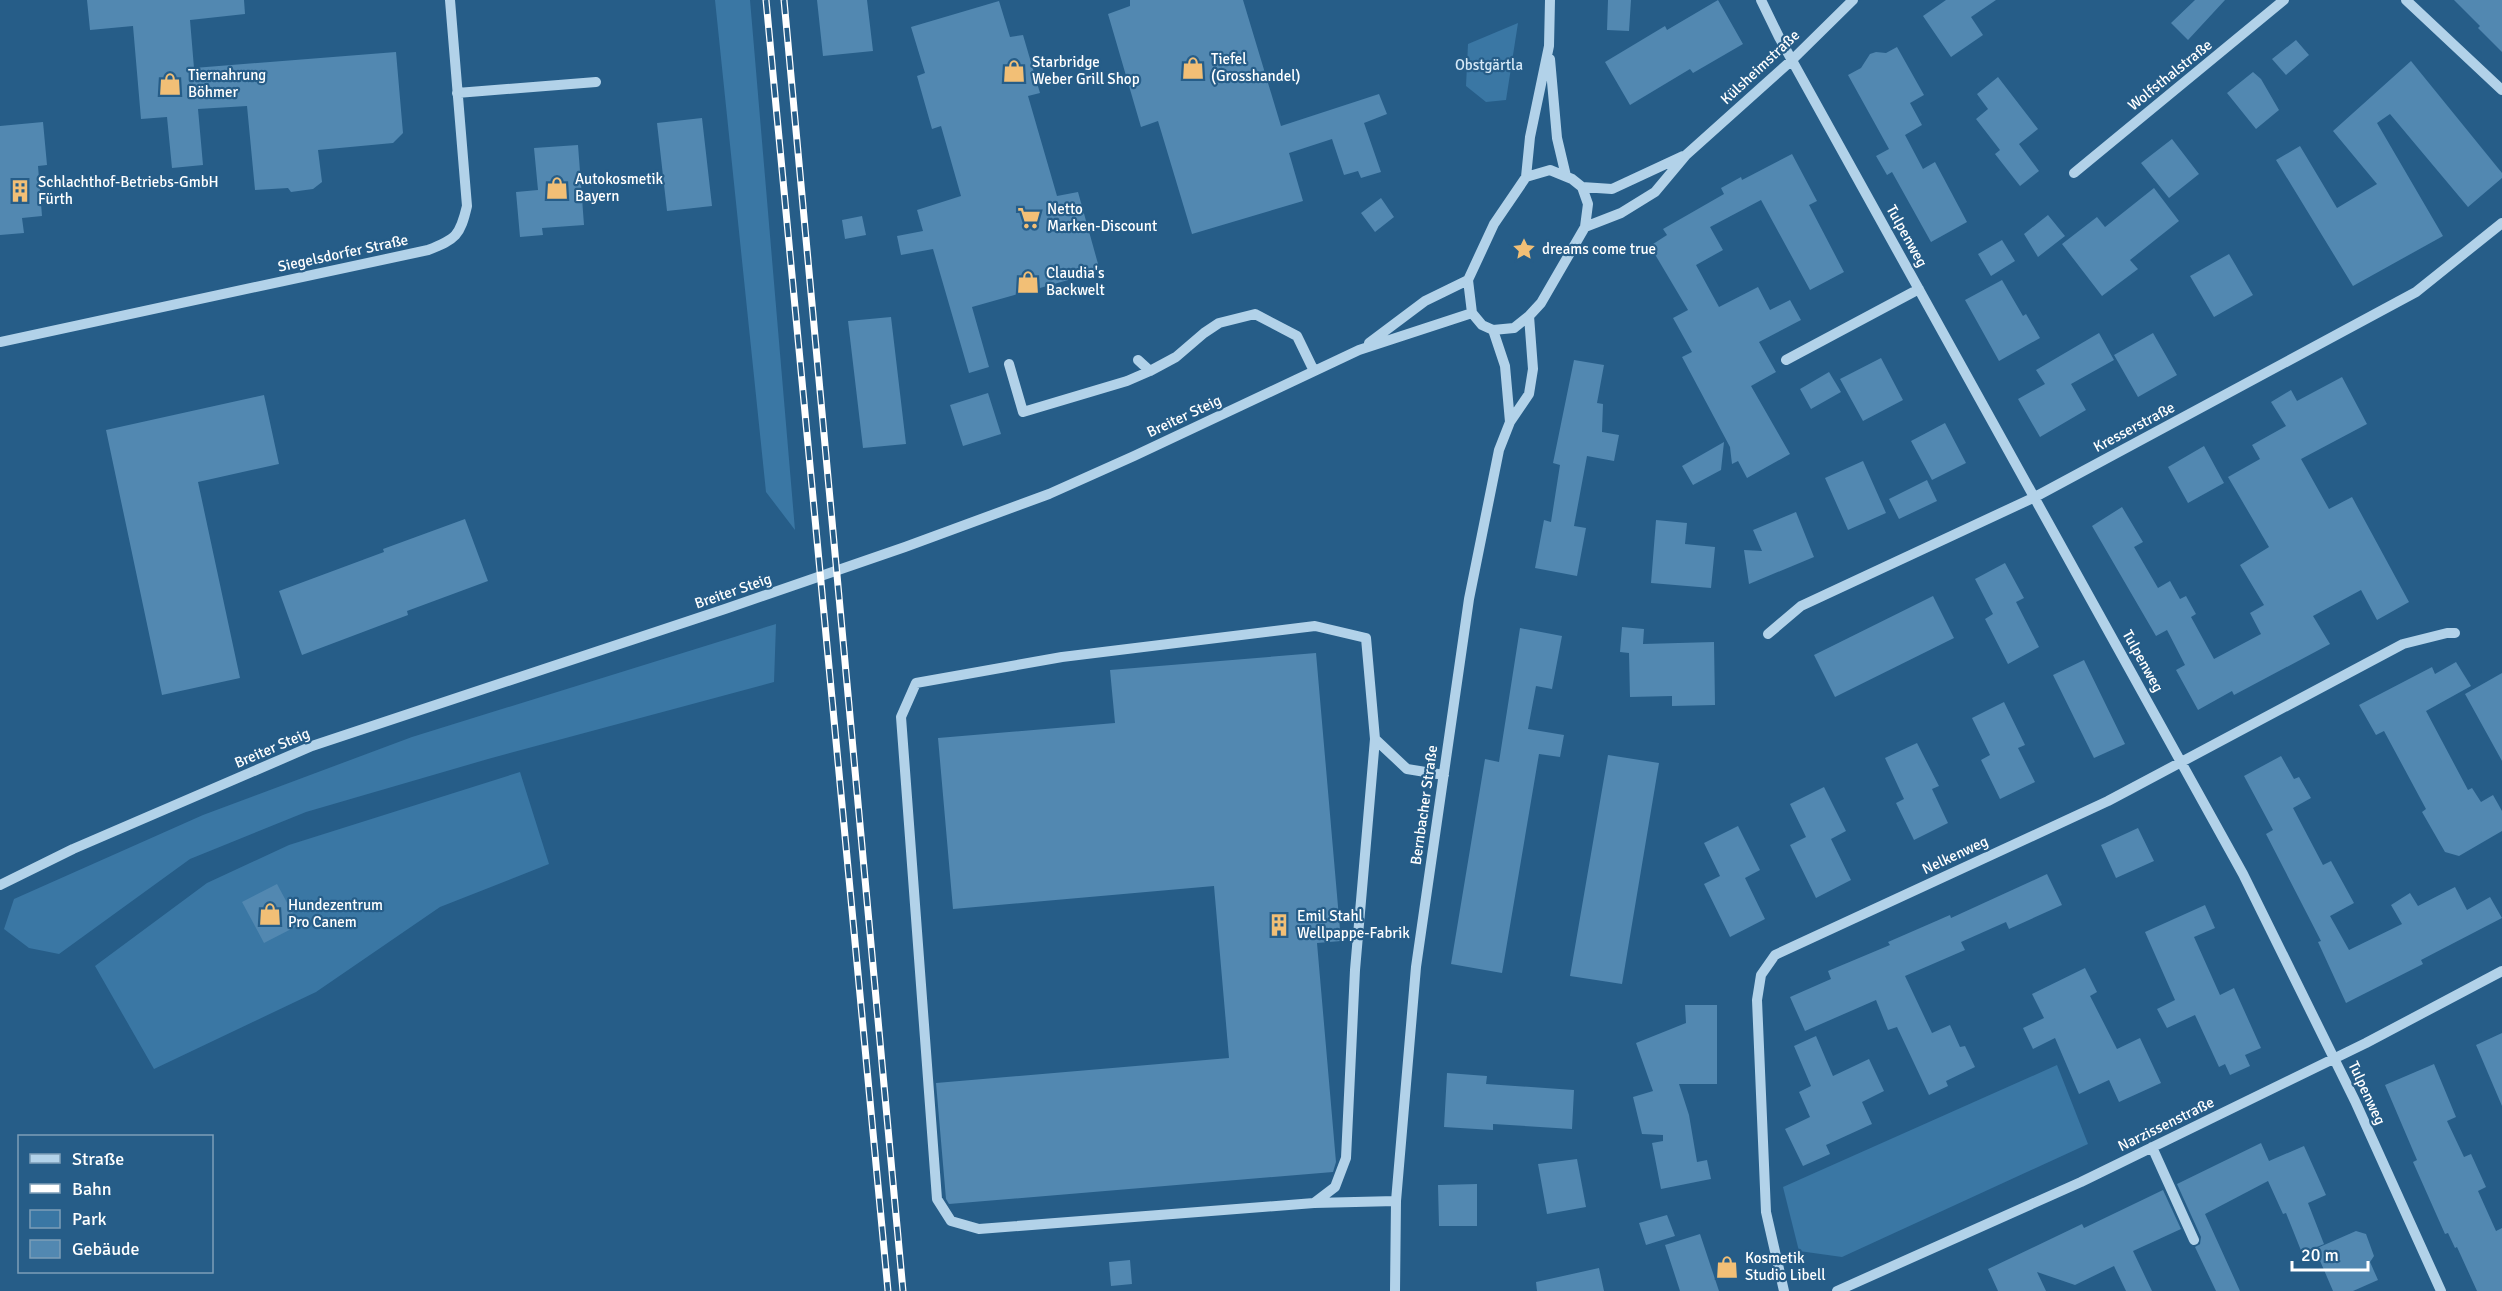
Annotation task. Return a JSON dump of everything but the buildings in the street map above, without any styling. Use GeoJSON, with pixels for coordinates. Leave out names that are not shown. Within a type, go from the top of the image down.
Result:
{"type":"FeatureCollection","features":[{"type":"Feature","properties":{"kind":"street","name":"Siegelsdorfer Straße"},"geometry":{"type":"LineString","coordinates":[[0,342],[428,250],[457,236],[467,206],[450,0]]}},
{"type":"Feature","properties":{"kind":"street"},"geometry":{"type":"LineString","coordinates":[[1550,0],[1549,46],[1557,138],[1566,176]]}},
{"type":"Feature","properties":{"kind":"street","name":"Tulpenweg"},"geometry":{"type":"LineString","coordinates":[[1761,0],[1792,60],[2243,874],[2334,1058],[2441,1291]]}},
{"type":"Feature","properties":{"kind":"street","name":"Külsheimstraße"},"geometry":{"type":"LineString","coordinates":[[1585,227],[1621,213],[1655,192],[1686,155],[1792,60],[1853,0]]}},
{"type":"Feature","properties":{"kind":"street","name":"Wolfsthalstraße"},"geometry":{"type":"LineString","coordinates":[[2074,173],[2284,0]]}},
{"type":"Feature","properties":{"kind":"street"},"geometry":{"type":"LineString","coordinates":[[2406,0],[2502,90]]}},
{"type":"Feature","properties":{"kind":"street"},"geometry":{"type":"LineString","coordinates":[[1526,177],[1550,170],[1572,178],[1582,187],[1588,204],[1585,227],[1541,303],[1514,328],[1493,330],[1482,325],[1472,313],[1468,280],[1494,224],[1526,177],[1530,137],[1549,46]]}},
{"type":"Feature","properties":{"kind":"street"},"geometry":{"type":"LineString","coordinates":[[457,93],[596,82]]}},
{"type":"Feature","properties":{"kind":"street","name":"Külsheimstraße"},"geometry":{"type":"LineString","coordinates":[[1582,187],[1612,189],[1686,155]]}},
{"type":"Feature","properties":{"kind":"street","name":"Kresserstraße"},"geometry":{"type":"LineString","coordinates":[[1768,633],[1801,606],[2035,497],[2416,292],[2502,223]]}},
{"type":"Feature","properties":{"kind":"street"},"geometry":{"type":"LineString","coordinates":[[1359,350],[1425,301],[1468,280]]}},
{"type":"Feature","properties":{"kind":"street"},"geometry":{"type":"LineString","coordinates":[[1786,360],[1919,289]]}},
{"type":"Feature","properties":{"kind":"street","name":"Breiter Steig"},"geometry":{"type":"LineString","coordinates":[[0,885],[73,849],[312,746],[726,609],[1049,494],[1359,350],[1472,313]]}},
{"type":"Feature","properties":{"kind":"street"},"geometry":{"type":"LineString","coordinates":[[1009,364],[1023,412],[1127,381],[1176,357],[1219,323],[1255,314],[1297,336],[1314,371]]}},
{"type":"Feature","properties":{"kind":"street"},"geometry":{"type":"LineString","coordinates":[[1510,422],[1529,394],[1533,369],[1529,316]]}},
{"type":"Feature","properties":{"kind":"street","name":"Bernbacher Straße"},"geometry":{"type":"LineString","coordinates":[[1395,1291],[1396,1201],[1416,968],[1469,598],[1499,450],[1510,422],[1504,366],[1493,330]]}},
{"type":"Feature","properties":{"kind":"street"},"geometry":{"type":"LineString","coordinates":[[1138,360],[1150,371]]}},
{"type":"Feature","properties":{"kind":"street"},"geometry":{"type":"LineString","coordinates":[[1314,1203],[1335,1187],[1346,1158],[1355,970],[1375,739],[1366,638],[1316,626],[1062,657],[915,683],[901,717],[937,1199],[951,1221],[979,1229],[1314,1203],[1396,1201]]}},
{"type":"Feature","properties":{"kind":"street","name":"Nelkenweg"},"geometry":{"type":"LineString","coordinates":[[1784,1291],[1766,1212],[1757,1000],[1761,975],[1775,955],[2099,805],[2403,644],[2446,633],[2455,633]]}},
{"type":"Feature","properties":{"kind":"street"},"geometry":{"type":"LineString","coordinates":[[1375,739],[1407,769],[1444,775]]}},
{"type":"Feature","properties":{"kind":"street","name":"Narzissenstraße"},"geometry":{"type":"LineString","coordinates":[[1837,1291],[2152,1147],[2334,1058],[2502,971]]}},
{"type":"Feature","properties":{"kind":"street"},"geometry":{"type":"LineString","coordinates":[[2152,1147],[2194,1239]]}},
{"type":"Feature","properties":{"kind":"green space"},"geometry":{"type":"Polygon","coordinates":[[[715,0],[750,0],[795,530],[766,492],[715,0]]]}},
{"type":"Feature","properties":{"kind":"green space","name":"Obstgärtla"},"geometry":{"type":"Polygon","coordinates":[[[1518,23],[1506,100],[1486,102],[1466,86],[1468,44],[1518,23]]]}},
{"type":"Feature","properties":{"kind":"green space"},"geometry":{"type":"Polygon","coordinates":[[[776,624],[774,682],[488,759],[306,812],[190,859],[59,954],[29,948],[4,929],[14,899],[203,815],[412,737],[776,624]]]}},
{"type":"Feature","properties":{"kind":"green space"},"geometry":{"type":"Polygon","coordinates":[[[520,772],[549,864],[440,907],[316,992],[154,1069],[95,966],[207,883],[289,845],[520,772]]]}},
{"type":"Feature","properties":{"kind":"green space"},"geometry":{"type":"Polygon","coordinates":[[[2057,1065],[2088,1144],[1842,1257],[1799,1251],[1783,1187],[2057,1065]]]}},
{"type":"Feature","properties":{"kind":"railway"},"geometry":{"type":"LineString","coordinates":[[766,0],[888,1291]]}},
{"type":"Feature","properties":{"kind":"railway"},"geometry":{"type":"LineString","coordinates":[[784,0],[903,1291]]}},
{"type":"Feature","properties":{"kind":"place","name":"Tiefel (Grosshandel)"},"geometry":{"type":"Point","coordinates":[1193,68]}},
{"type":"Feature","properties":{"kind":"place","name":"Starbridge Weber Grill Shop"},"geometry":{"type":"Point","coordinates":[1014,71]}},
{"type":"Feature","properties":{"kind":"place","name":"Tiernahrung Böhmer"},"geometry":{"type":"Point","coordinates":[170,84]}},
{"type":"Feature","properties":{"kind":"place","name":"Autokosmetik Bayern"},"geometry":{"type":"Point","coordinates":[557,188]}},
{"type":"Feature","properties":{"kind":"place","name":"Schlachthof-Betriebs-GmbH Fürth"},"geometry":{"type":"Point","coordinates":[20,191]}},
{"type":"Feature","properties":{"kind":"place","name":"Netto Marken-Discount"},"geometry":{"type":"Point","coordinates":[1029,218]}},
{"type":"Feature","properties":{"kind":"place","name":"dreams come true"},"geometry":{"type":"Point","coordinates":[1524,249]}},
{"type":"Feature","properties":{"kind":"place","name":"Claudia's Backwelt"},"geometry":{"type":"Point","coordinates":[1028,282]}},
{"type":"Feature","properties":{"kind":"place","name":"Hundezentrum Pro Canem"},"geometry":{"type":"Point","coordinates":[270,914]}},
{"type":"Feature","properties":{"kind":"place","name":"Emil Stahl Wellpappe-Fabrik"},"geometry":{"type":"Point","coordinates":[1279,925]}},
{"type":"Feature","properties":{"kind":"place","name":"Kosmetik Studio Libell"},"geometry":{"type":"Point","coordinates":[1727,1267]}}]}
